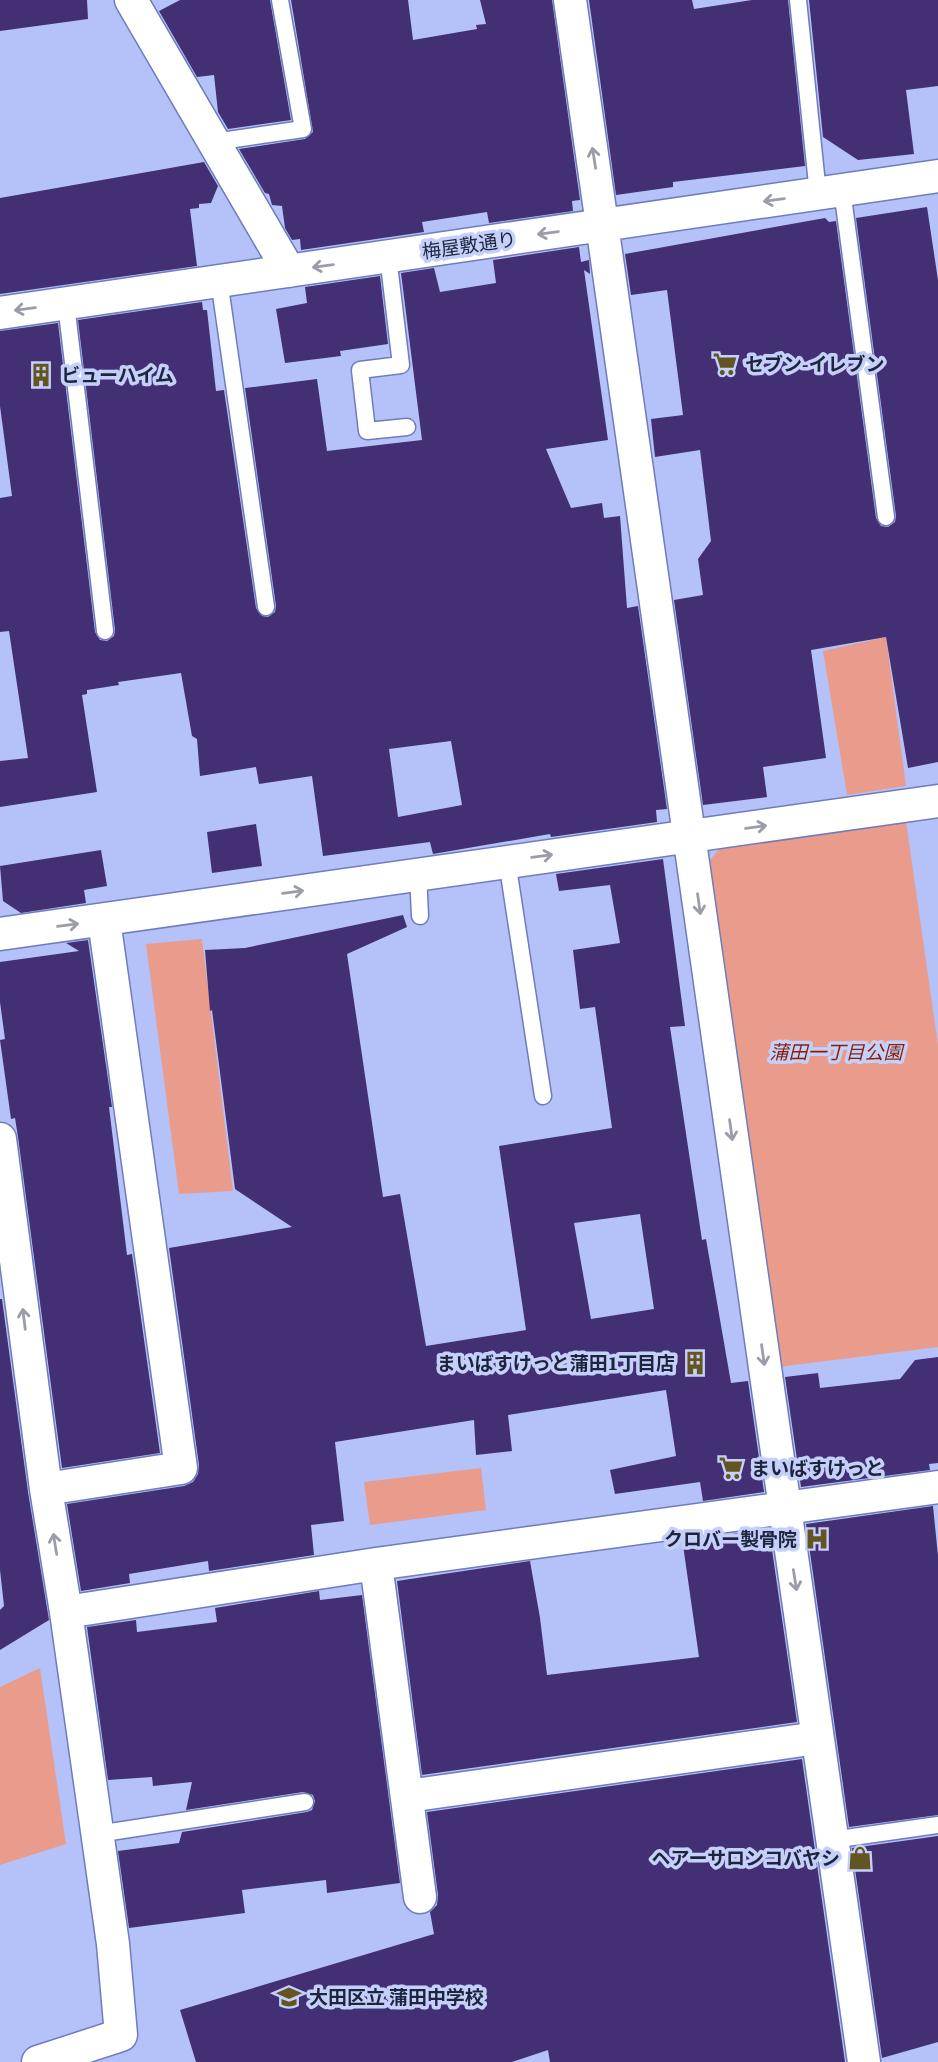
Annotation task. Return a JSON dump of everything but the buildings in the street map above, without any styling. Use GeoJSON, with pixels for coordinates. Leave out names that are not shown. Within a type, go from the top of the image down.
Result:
{"type":"FeatureCollection","features":[{"type":"Feature","properties":{"kind":"street"},"geometry":{"type":"LineString","coordinates":[[131,0],[289,271]]}},
{"type":"Feature","properties":{"kind":"street"},"geometry":{"type":"LineString","coordinates":[[570,0],[864,2062]]}},
{"type":"Feature","properties":{"kind":"street","name":"梅屋敷通り"},"geometry":{"type":"LineString","coordinates":[[0,313],[938,176]]}},
{"type":"Feature","properties":{"kind":"street"},"geometry":{"type":"LineString","coordinates":[[0,934],[938,801]]}},
{"type":"Feature","properties":{"kind":"street"},"geometry":{"type":"LineString","coordinates":[[46,1489],[181,1468],[104,920]]}},
{"type":"Feature","properties":{"kind":"street"},"geometry":{"type":"LineString","coordinates":[[0,1139],[46,1489],[113,1944],[121,2035],[38,2062]]}},
{"type":"Feature","properties":{"kind":"street"},"geometry":{"type":"LineString","coordinates":[[65,1612],[376,1564],[650,1531],[784,1508],[938,1487]]}},
{"type":"Feature","properties":{"kind":"street"},"geometry":{"type":"LineString","coordinates":[[376,1564],[420,1897]]}},
{"type":"Feature","properties":{"kind":"street"},"geometry":{"type":"LineString","coordinates":[[408,1796],[817,1738]]}},
{"type":"Feature","properties":{"kind":"lane"},"geometry":{"type":"LineString","coordinates":[[214,142],[303,129],[280,0]]}},
{"type":"Feature","properties":{"kind":"lane"},"geometry":{"type":"LineString","coordinates":[[798,0],[886,517]]}},
{"type":"Feature","properties":{"kind":"lane"},"geometry":{"type":"LineString","coordinates":[[388,256],[401,365],[360,370],[367,431],[407,427]]}},
{"type":"Feature","properties":{"kind":"lane"},"geometry":{"type":"LineString","coordinates":[[219,280],[266,607]]}},
{"type":"Feature","properties":{"kind":"lane"},"geometry":{"type":"LineString","coordinates":[[66,304],[105,631]]}},
{"type":"Feature","properties":{"kind":"lane"},"geometry":{"type":"LineString","coordinates":[[506,861],[543,1096]]}},
{"type":"Feature","properties":{"kind":"lane"},"geometry":{"type":"LineString","coordinates":[[418,873],[420,916]]}},
{"type":"Feature","properties":{"kind":"lane"},"geometry":{"type":"LineString","coordinates":[[97,1834],[305,1802]]}},
{"type":"Feature","properties":{"kind":"lane"},"geometry":{"type":"LineString","coordinates":[[832,1840],[938,1825]]}},
{"type":"Feature","properties":{"kind":"green space"},"geometry":{"type":"Polygon","coordinates":[[[886,637],[906,786],[847,795],[823,651],[886,637]]]}},
{"type":"Feature","properties":{"kind":"green space","name":"蒲田一丁目公園"},"geometry":{"type":"Polygon","coordinates":[[[906,821],[938,1045],[938,1347],[778,1367],[707,864],[719,849],[906,821]]]}},
{"type":"Feature","properties":{"kind":"green space"},"geometry":{"type":"Polygon","coordinates":[[[202,939],[233,1191],[179,1194],[146,944],[202,939]]]}},
{"type":"Feature","properties":{"kind":"green space"},"geometry":{"type":"Polygon","coordinates":[[[481,1468],[486,1510],[370,1525],[364,1482],[481,1468]]]}},
{"type":"Feature","properties":{"kind":"green space"},"geometry":{"type":"Polygon","coordinates":[[[40,1668],[66,1844],[0,1865],[0,1687],[40,1668]]]}},
{"type":"Feature","properties":{"kind":"place","name":"セブン-イレブン"},"geometry":{"type":"Point","coordinates":[725,364]}},
{"type":"Feature","properties":{"kind":"place","name":"ビューハイム"},"geometry":{"type":"Point","coordinates":[41,375]}},
{"type":"Feature","properties":{"kind":"place","name":"まいばすけっと蒲田1丁目店"},"geometry":{"type":"Point","coordinates":[695,1363]}},
{"type":"Feature","properties":{"kind":"place","name":"まいばすけっと"},"geometry":{"type":"Point","coordinates":[731,1468]}},
{"type":"Feature","properties":{"kind":"place","name":"クロバー製骨院"},"geometry":{"type":"Point","coordinates":[817,1539]}},
{"type":"Feature","properties":{"kind":"place","name":"ヘアーサロンコバヤシ"},"geometry":{"type":"Point","coordinates":[860,1858]}},
{"type":"Feature","properties":{"kind":"place","name":"大田区立 蒲田中学校"},"geometry":{"type":"Point","coordinates":[289,1997]}}]}
